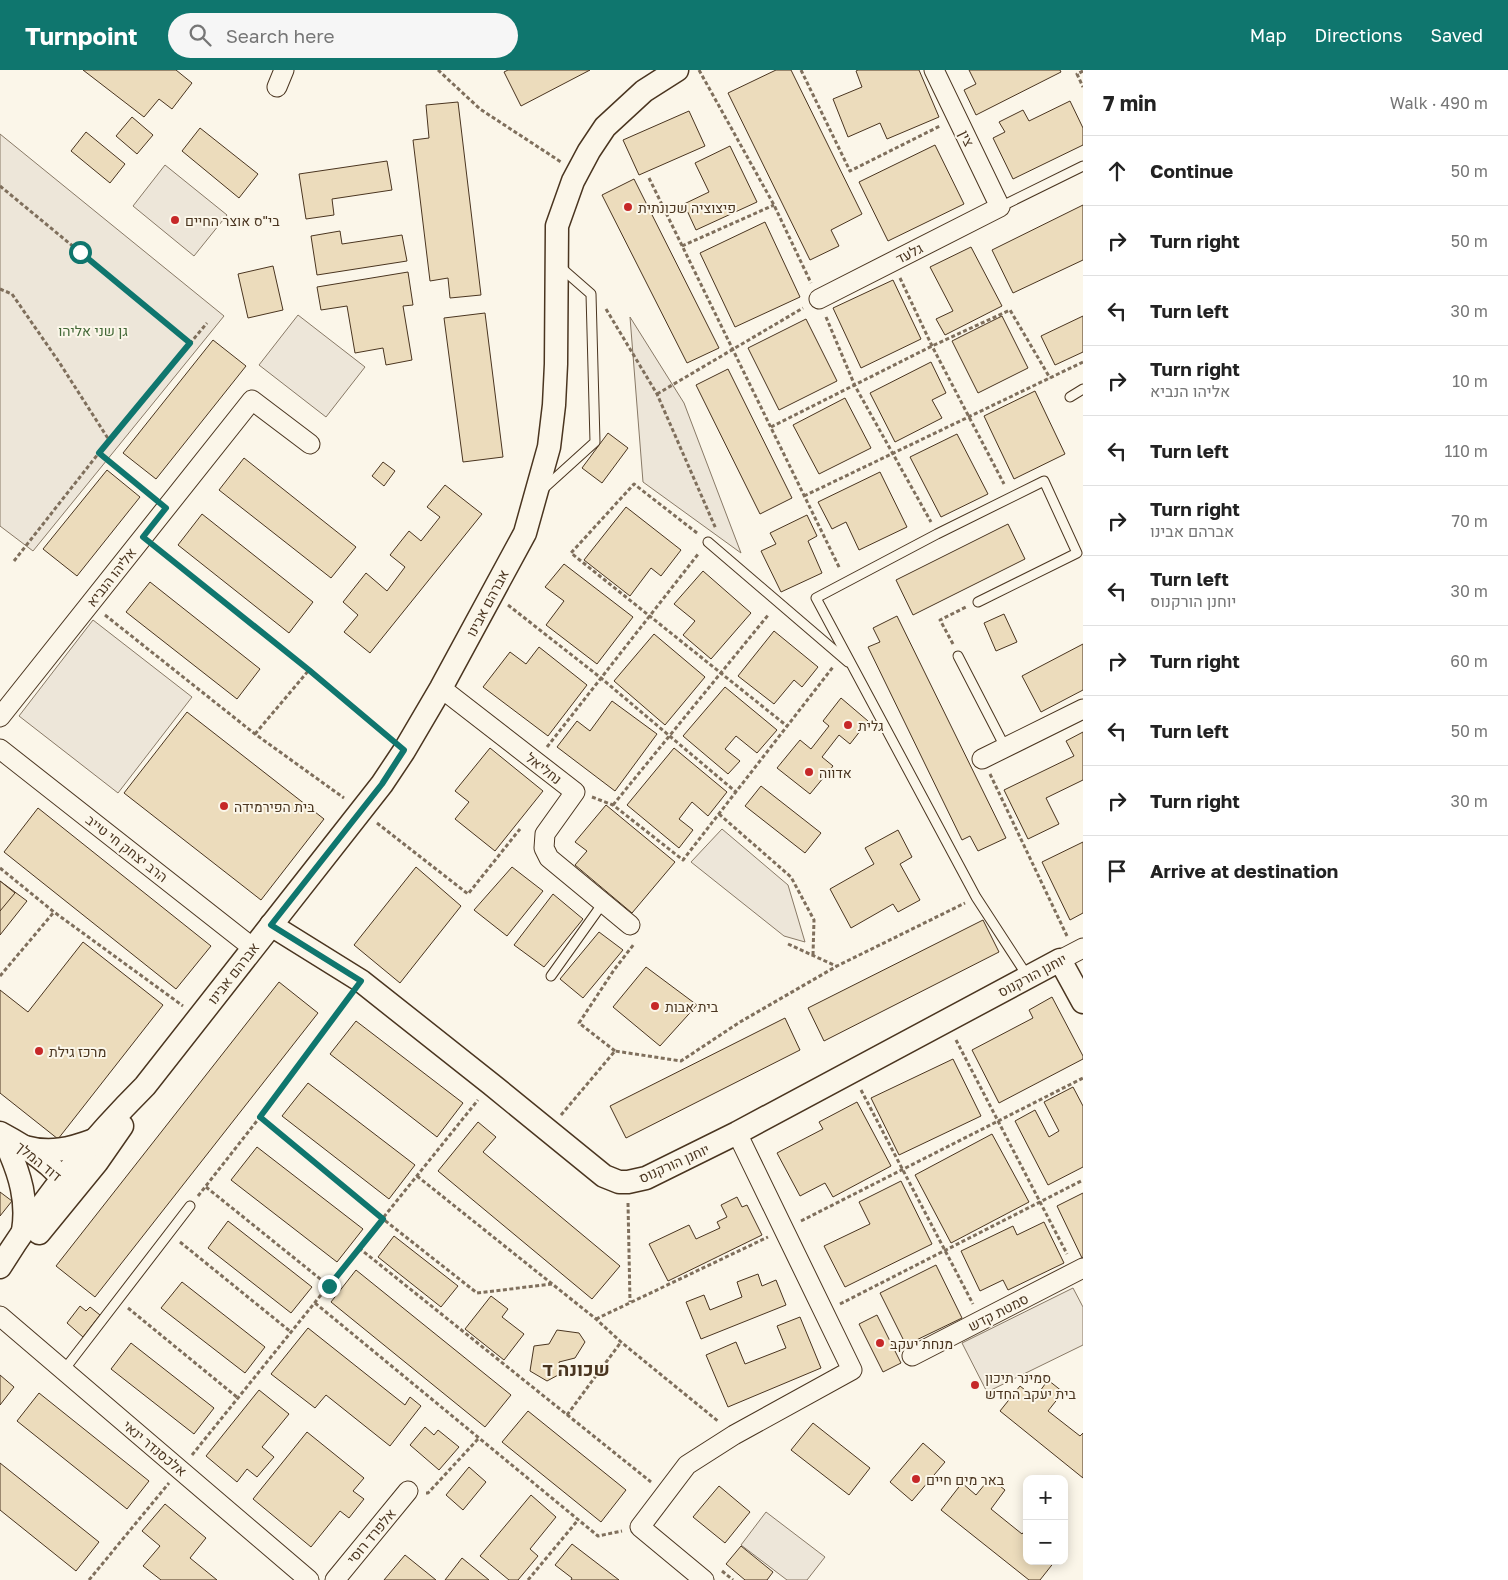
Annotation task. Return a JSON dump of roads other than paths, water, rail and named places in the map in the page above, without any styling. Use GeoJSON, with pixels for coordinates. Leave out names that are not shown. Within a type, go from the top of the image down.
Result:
{"type":"FeatureCollection","features":[{"type":"Feature","properties":{"kind":"street","name":"אברהם אבינו"},"geometry":{"type":"LineString","coordinates":[[0,1273],[45,1225],[63,1187],[94,1140],[145,1086],[382,784],[441,688],[524,534],[549,447],[556,364],[557,226],[577,172],[605,127],[644,91],[677,70]]}},
{"type":"Feature","properties":{"kind":"street","name":"צין"},"geometry":{"type":"LineString","coordinates":[[934,70],[1000,207]]}},
{"type":"Feature","properties":{"kind":"street","name":"גלעד"},"geometry":{"type":"LineString","coordinates":[[818,299],[1000,207]]}},
{"type":"Feature","properties":{"kind":"street","name":"אליהו הנביא"},"geometry":{"type":"LineString","coordinates":[[0,717],[252,400],[310,444]]}},
{"type":"Feature","properties":{"kind":"street","name":"נחליאל"},"geometry":{"type":"LineString","coordinates":[[441,688],[575,792],[545,834],[544,848],[549,858],[603,903],[633,933]]}},
{"type":"Feature","properties":{"kind":"street"},"geometry":{"type":"LineString","coordinates":[[982,759],[1083,709]]}},
{"type":"Feature","properties":{"kind":"street","name":"הרב יצחק חי טייב"},"geometry":{"type":"LineString","coordinates":[[0,749],[253,948]]}},
{"type":"Feature","properties":{"kind":"street","name":"יוחנן הורקנוס"},"geometry":{"type":"LineString","coordinates":[[271,925],[361,981],[604,1176],[619,1182],[646,1178],[737,1133],[1072,953]]}},
{"type":"Feature","properties":{"kind":"street"},"geometry":{"type":"LineString","coordinates":[[1072,953],[1083,1002]]}},
{"type":"Feature","properties":{"kind":"street","name":"אברהם אבינו"},"geometry":{"type":"LineString","coordinates":[[0,1268],[23,1232],[63,1187],[98,1162],[145,1086]]}},
{"type":"Feature","properties":{"kind":"street"},"geometry":{"type":"LineString","coordinates":[[704,1580],[640,1527],[687,1465],[734,1435],[852,1370],[737,1133]]}},
{"type":"Feature","properties":{"kind":"street"},"geometry":{"type":"LineString","coordinates":[[7,1142],[46,1151],[59,1151],[94,1140]]}},
{"type":"Feature","properties":{"kind":"street"},"geometry":{"type":"LineString","coordinates":[[7,1142],[24,1192],[25,1216],[23,1232]]}},
{"type":"Feature","properties":{"kind":"street","name":"דוד המלך"},"geometry":{"type":"LineString","coordinates":[[7,1142],[36,1156],[63,1187]]}},
{"type":"Feature","properties":{"kind":"street","name":"סמטת קדש"},"geometry":{"type":"LineString","coordinates":[[912,1356],[1079,1270]]}},
{"type":"Feature","properties":{"kind":"street","name":"אלכסנדר ינאי"},"geometry":{"type":"LineString","coordinates":[[0,1316],[309,1580]]}},
{"type":"Feature","properties":{"kind":"street","name":"אלפרד רוסי"},"geometry":{"type":"LineString","coordinates":[[335,1580],[408,1492]]}},
{"type":"Feature","properties":{"kind":"lane"},"geometry":{"type":"LineString","coordinates":[[1000,207],[1083,166]]}},
{"type":"Feature","properties":{"kind":"lane"},"geometry":{"type":"LineString","coordinates":[[536,495],[595,442],[591,294],[556,264]]}},
{"type":"Feature","properties":{"kind":"lane"},"geometry":{"type":"LineString","coordinates":[[1070,397],[1083,389]]}},
{"type":"Feature","properties":{"kind":"lane"},"geometry":{"type":"LineString","coordinates":[[978,602],[1077,552],[1044,481],[937,534],[816,598],[976,897],[1028,977]]}},
{"type":"Feature","properties":{"kind":"lane"},"geometry":{"type":"LineString","coordinates":[[708,542],[852,665]]}},
{"type":"Feature","properties":{"kind":"lane"},"geometry":{"type":"LineString","coordinates":[[958,656],[1005,746]]}},
{"type":"Feature","properties":{"kind":"lane"},"geometry":{"type":"LineString","coordinates":[[551,976],[603,903]]}},
{"type":"Feature","properties":{"kind":"lane"},"geometry":{"type":"LineString","coordinates":[[64,1370],[190,1206]]}},
{"type":"Feature","properties":{"kind":"place","name":"פיצוציה שכונתית"},"geometry":{"type":"Point","coordinates":[628,207]}},
{"type":"Feature","properties":{"kind":"place","name":"בי\"ס אוצר החיים"},"geometry":{"type":"Point","coordinates":[175,220]}},
{"type":"Feature","properties":{"kind":"place","name":"גלית"},"geometry":{"type":"Point","coordinates":[848,725]}},
{"type":"Feature","properties":{"kind":"place","name":"אדווה"},"geometry":{"type":"Point","coordinates":[809,772]}},
{"type":"Feature","properties":{"kind":"place","name":"בית הפירמידה"},"geometry":{"type":"Point","coordinates":[224,806]}},
{"type":"Feature","properties":{"kind":"place","name":"בית אבות"},"geometry":{"type":"Point","coordinates":[655,1006]}},
{"type":"Feature","properties":{"kind":"place","name":"מרכז גילת"},"geometry":{"type":"Point","coordinates":[39,1051]}},
{"type":"Feature","properties":{"kind":"place","name":"מנחת יעקב"},"geometry":{"type":"Point","coordinates":[880,1343]}},
{"type":"Feature","properties":{"kind":"place","name":"סמינר תיכון בית יעקב החדש"},"geometry":{"type":"Point","coordinates":[975,1385]}},
{"type":"Feature","properties":{"kind":"place","name":"באר מים חיים"},"geometry":{"type":"Point","coordinates":[916,1479]}},
{"type":"Feature","properties":{"kind":"district","name":"שכונה ד"},"geometry":{"type":"Point","coordinates":[576,1368]}},
{"type":"Feature","properties":{"kind":"park label","name":"גן שני אליהו"},"geometry":{"type":"Point","coordinates":[93,330]}}]}
